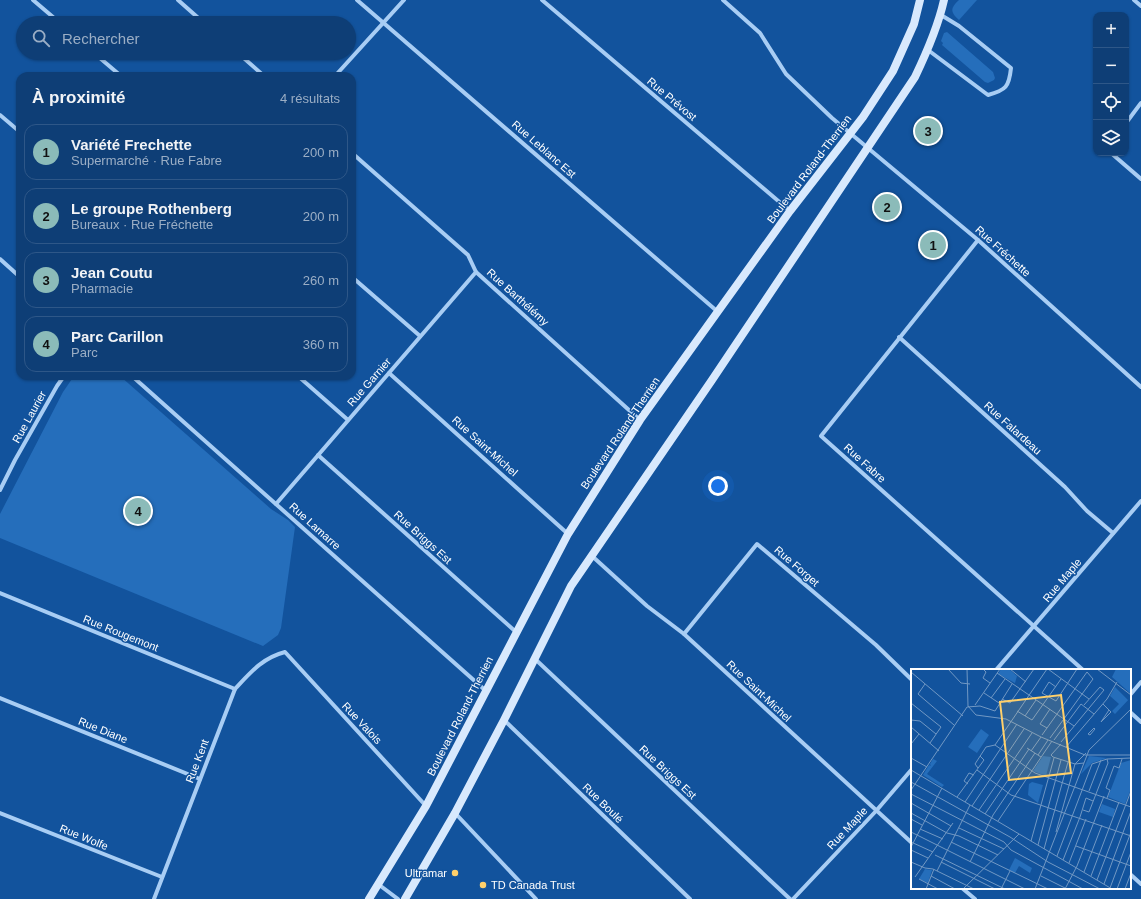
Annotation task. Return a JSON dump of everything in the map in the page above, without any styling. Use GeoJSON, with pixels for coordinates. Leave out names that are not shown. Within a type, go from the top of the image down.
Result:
{"type":"FeatureCollection","features":[{"type":"Feature","properties":{"kind":"main road","name":"Boulevard Roland-Therrien"},"geometry":{"type":"LineString","coordinates":[[369,899],[426,806],[568,534],[640,420],[790,211],[863,117],[893,71],[914,24],[920,0]]}},
{"type":"Feature","properties":{"kind":"main road"},"geometry":{"type":"LineString","coordinates":[[405,899],[455,813],[504,720],[571,586],[641,485],[915,77],[928,50],[944,0]]}},
{"type":"Feature","properties":{"kind":"street"},"geometry":{"type":"LineString","coordinates":[[33,0],[52,16]]}},
{"type":"Feature","properties":{"kind":"street"},"geometry":{"type":"LineString","coordinates":[[178,0],[196,16]]}},
{"type":"Feature","properties":{"kind":"street","name":"Rue Leblanc Est"},"geometry":{"type":"LineString","coordinates":[[357,0],[718,312]]}},
{"type":"Feature","properties":{"kind":"street"},"geometry":{"type":"LineString","coordinates":[[356,53],[404,0]]}},
{"type":"Feature","properties":{"kind":"street","name":"Rue Prévost"},"geometry":{"type":"LineString","coordinates":[[542,0],[790,211]]}},
{"type":"Feature","properties":{"kind":"street","name":"Rue Fréchette"},"geometry":{"type":"LineString","coordinates":[[723,0],[760,33],[786,74],[850,133],[978,240],[1141,387]]}},
{"type":"Feature","properties":{"kind":"street"},"geometry":{"type":"LineString","coordinates":[[1134,0],[1141,6]]}},
{"type":"Feature","properties":{"kind":"street"},"geometry":{"type":"LineString","coordinates":[[928,50],[988,95],[1002,91],[1009,81],[1011,68],[960,26],[940,14]]}},
{"type":"Feature","properties":{"kind":"street"},"geometry":{"type":"LineString","coordinates":[[102,60],[116,72]]}},
{"type":"Feature","properties":{"kind":"street"},"geometry":{"type":"LineString","coordinates":[[246,60],[259,72]]}},
{"type":"Feature","properties":{"kind":"street"},"geometry":{"type":"LineString","coordinates":[[339,72],[350,60]]}},
{"type":"Feature","properties":{"kind":"street"},"geometry":{"type":"LineString","coordinates":[[1128,120],[1141,103]]}},
{"type":"Feature","properties":{"kind":"street"},"geometry":{"type":"LineString","coordinates":[[0,115],[16,129]]}},
{"type":"Feature","properties":{"kind":"street"},"geometry":{"type":"LineString","coordinates":[[1114,156],[1141,179]]}},
{"type":"Feature","properties":{"kind":"street","name":"Rue Barthélémy"},"geometry":{"type":"LineString","coordinates":[[356,157],[468,255],[476,272],[640,420]]}},
{"type":"Feature","properties":{"kind":"street","name":"Rue Fabre"},"geometry":{"type":"LineString","coordinates":[[978,240],[821,436],[1082,669]]}},
{"type":"Feature","properties":{"kind":"street"},"geometry":{"type":"LineString","coordinates":[[0,259],[16,273]]}},
{"type":"Feature","properties":{"kind":"street","name":"Rue Garnier"},"geometry":{"type":"LineString","coordinates":[[276,504],[476,272]]}},
{"type":"Feature","properties":{"kind":"street"},"geometry":{"type":"LineString","coordinates":[[356,280],[420,336]]}},
{"type":"Feature","properties":{"kind":"street","name":"Rue Falardeau"},"geometry":{"type":"LineString","coordinates":[[899,337],[1059,482],[1087,511],[1113,533]]}},
{"type":"Feature","properties":{"kind":"street","name":"Rue Saint-Michel"},"geometry":{"type":"LineString","coordinates":[[389,373],[568,534]]}},
{"type":"Feature","properties":{"kind":"street","name":"Rue Laurier"},"geometry":{"type":"LineString","coordinates":[[0,490],[18,453],[61,380]]}},
{"type":"Feature","properties":{"kind":"street","name":"Rue Lamarre"},"geometry":{"type":"LineString","coordinates":[[136,380],[486,691]]}},
{"type":"Feature","properties":{"kind":"street"},"geometry":{"type":"LineString","coordinates":[[303,380],[348,420]]}},
{"type":"Feature","properties":{"kind":"street","name":"Rue Briggs Est"},"geometry":{"type":"LineString","coordinates":[[318,455],[516,632]]}},
{"type":"Feature","properties":{"kind":"street","name":"Rue Maple"},"geometry":{"type":"LineString","coordinates":[[997,669],[1141,501]]}},
{"type":"Feature","properties":{"kind":"street","name":"Rue Forget"},"geometry":{"type":"LineString","coordinates":[[684,634],[758,544],[876,645],[911,679]]}},
{"type":"Feature","properties":{"kind":"street","name":"Rue Saint-Michel"},"geometry":{"type":"LineString","coordinates":[[592,556],[647,606],[684,634],[911,842]]}},
{"type":"Feature","properties":{"kind":"street","name":"Rue Rougemont"},"geometry":{"type":"LineString","coordinates":[[0,593],[235,689]]}},
{"type":"Feature","properties":{"kind":"street","name":"Rue Kent"},"geometry":{"type":"LineString","coordinates":[[154,899],[235,689],[256,668],[270,657],[285,652]]}},
{"type":"Feature","properties":{"kind":"street","name":"Rue Valois"},"geometry":{"type":"LineString","coordinates":[[285,652],[426,806]]}},
{"type":"Feature","properties":{"kind":"street","name":"Rue Briggs Est"},"geometry":{"type":"LineString","coordinates":[[534,658],[792,899]]}},
{"type":"Feature","properties":{"kind":"street"},"geometry":{"type":"LineString","coordinates":[[1131,694],[1141,682]]}},
{"type":"Feature","properties":{"kind":"street","name":"Rue Diane"},"geometry":{"type":"LineString","coordinates":[[0,698],[200,779]]}},
{"type":"Feature","properties":{"kind":"street"},"geometry":{"type":"LineString","coordinates":[[1131,713],[1141,722]]}},
{"type":"Feature","properties":{"kind":"street","name":"Rue Boulé"},"geometry":{"type":"LineString","coordinates":[[504,720],[690,899]]}},
{"type":"Feature","properties":{"kind":"street","name":"Rue Maple"},"geometry":{"type":"LineString","coordinates":[[792,899],[876,810],[911,770]]}},
{"type":"Feature","properties":{"kind":"street","name":"Rue Wolfe"},"geometry":{"type":"LineString","coordinates":[[0,813],[162,877]]}},
{"type":"Feature","properties":{"kind":"street"},"geometry":{"type":"LineString","coordinates":[[455,813],[536,899]]}},
{"type":"Feature","properties":{"kind":"street"},"geometry":{"type":"LineString","coordinates":[[1131,875],[1141,884]]}},
{"type":"Feature","properties":{"kind":"street"},"geometry":{"type":"LineString","coordinates":[[378,884],[398,899]]}},
{"type":"Feature","properties":{"kind":"street"},"geometry":{"type":"LineString","coordinates":[[963,889],[975,899]]}},
{"type":"Feature","properties":{"kind":"shaded area"},"geometry":{"type":"Polygon","coordinates":[[[959,0],[977,0],[959,20],[954,15],[952,10],[954,5],[959,0]]]}},
{"type":"Feature","properties":{"kind":"shaded area"},"geometry":{"type":"Polygon","coordinates":[[[947,32],[993,72],[995,78],[994,80],[988,83],[985,82],[942,45],[943,43],[941,41],[944,33],[947,32]]]}},
{"type":"Feature","properties":{"kind":"shaded area"},"geometry":{"type":"Polygon","coordinates":[[[71,380],[125,380],[271,509],[288,520],[295,527],[281,628],[278,635],[263,646],[0,538],[0,514],[63,392],[71,380]]]}},
{"type":"Feature","properties":{"kind":"place","name":"Jean Coutu"},"geometry":{"type":"Point","coordinates":[928,131]}},
{"type":"Feature","properties":{"kind":"place","name":"Le groupe Rothenberg"},"geometry":{"type":"Point","coordinates":[887,207]}},
{"type":"Feature","properties":{"kind":"place","name":"Variété Frechette"},"geometry":{"type":"Point","coordinates":[933,245]}},
{"type":"Feature","properties":{"kind":"place","name":"Parc Carillon"},"geometry":{"type":"Point","coordinates":[138,511]}},
{"type":"Feature","properties":{"kind":"place","name":"Ultramar"},"geometry":{"type":"Point","coordinates":[455,873]}},
{"type":"Feature","properties":{"kind":"place","name":"TD Canada Trust"},"geometry":{"type":"Point","coordinates":[483,885]}}]}
